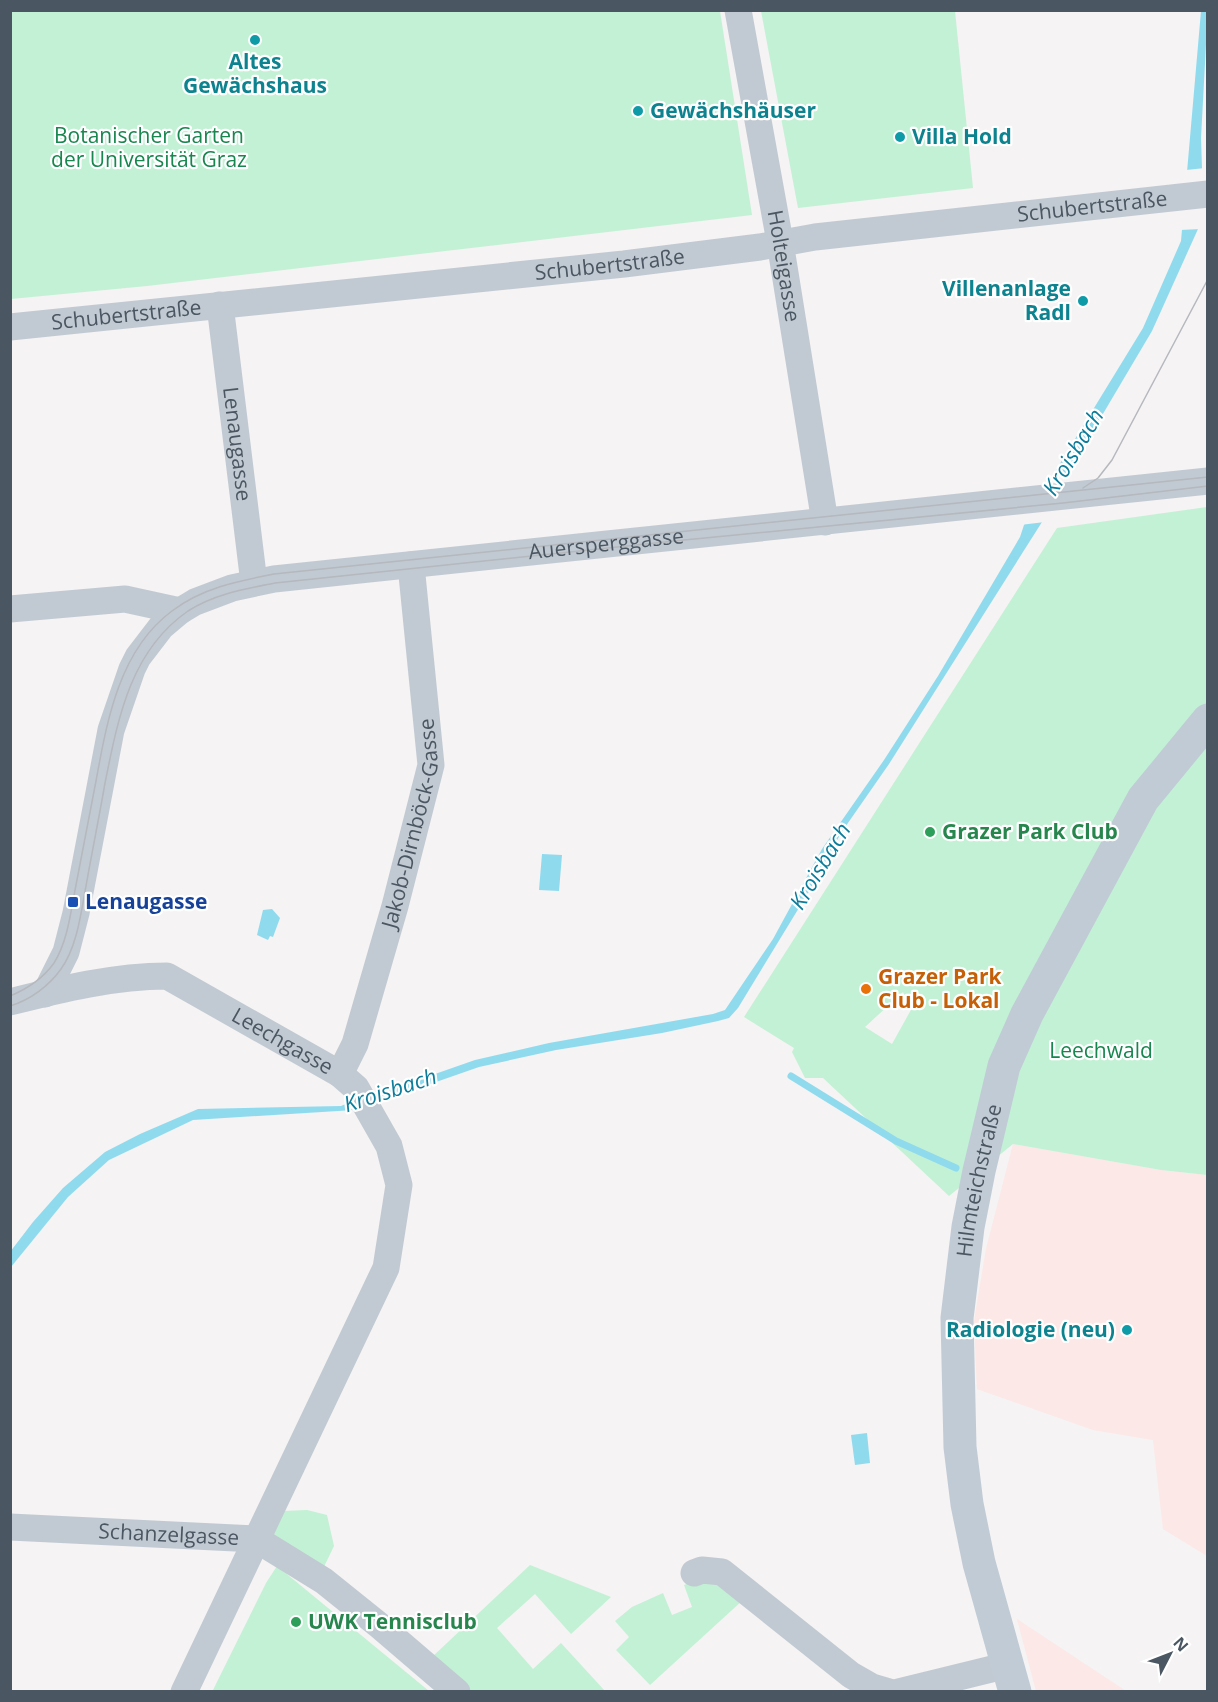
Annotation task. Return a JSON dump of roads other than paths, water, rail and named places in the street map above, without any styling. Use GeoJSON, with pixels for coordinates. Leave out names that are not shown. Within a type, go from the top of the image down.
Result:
{"type":"FeatureCollection","features":[{"type":"Feature","properties":{"kind":"main road","name":"Hilmteichstraße"},"geometry":{"type":"LineString","coordinates":[[1012,1678],[980,1563],[967,1504],[960,1447],[957,1318],[968,1227],[979,1171],[1004,1066],[1027,1014],[1143,799],[1208,720]]}},
{"type":"Feature","properties":{"kind":"street","name":"Holteigasse"},"geometry":{"type":"LineString","coordinates":[[738,10],[780,242],[825,522]]}},
{"type":"Feature","properties":{"kind":"street","name":"Schubertstraße"},"geometry":{"type":"LineString","coordinates":[[10,327],[624,264],[760,247],[780,242],[1208,195]]}},
{"type":"Feature","properties":{"kind":"street","name":"Lenaugasse"},"geometry":{"type":"LineString","coordinates":[[220,305],[254,583]]}},
{"type":"Feature","properties":{"kind":"street","name":"Auersperggasse"},"geometry":{"type":"LineString","coordinates":[[180,611],[214,594],[254,583],[1208,481]]}},
{"type":"Feature","properties":{"kind":"street","name":"Jakob-Dirnböck-Gasse"},"geometry":{"type":"LineString","coordinates":[[348,1081],[355,1044],[431,765],[411,565]]}},
{"type":"Feature","properties":{"kind":"street"},"geometry":{"type":"LineString","coordinates":[[10,609],[125,599],[180,611]]}},
{"type":"Feature","properties":{"kind":"street"},"geometry":{"type":"LineString","coordinates":[[45,994],[66,952],[76,913],[111,730],[122,696],[132,669],[144,647],[161,627],[180,611]]}},
{"type":"Feature","properties":{"kind":"street","name":"Leechgasse"},"geometry":{"type":"LineString","coordinates":[[10,1002],[90,984],[149,976],[167,976],[348,1081]]}},
{"type":"Feature","properties":{"kind":"street"},"geometry":{"type":"LineString","coordinates":[[184,1692],[386,1268],[399,1185],[389,1146],[348,1081]]}},
{"type":"Feature","properties":{"kind":"street","name":"Schanzelgasse"},"geometry":{"type":"LineString","coordinates":[[10,1527],[256,1539],[324,1581],[457,1692]]}},
{"type":"Feature","properties":{"kind":"street"},"geometry":{"type":"LineString","coordinates":[[694,1573],[702,1569],[722,1572],[851,1676],[872,1687],[889,1692]]}},
{"type":"Feature","properties":{"kind":"street"},"geometry":{"type":"LineString","coordinates":[[898,1692],[1012,1678]]}},
{"type":"Feature","properties":{"kind":"water","name":"Kroisbach"},"geometry":{"type":"Polygon","coordinates":[[[1201,11],[1207,11],[1207,26],[1198,229],[1152,331],[1042,522],[889,764],[841,833],[808,893],[738,1008],[729,1018],[662,1033],[556,1050],[479,1067],[396,1096],[378,1099],[354,1110],[193,1120],[109,1160],[68,1197],[11,1267],[10,1252],[33,1222],[63,1188],[105,1152],[198,1109],[341,1106],[374,1092],[395,1088],[475,1060],[549,1043],[725,1010],[773,939],[822,849],[884,760],[938,676],[1020,537],[1024,525],[1053,475],[1143,328],[1181,241],[1201,11]]]}},
{"type":"Feature","properties":{"kind":"water"},"geometry":{"type":"Polygon","coordinates":[[[542,854],[562,855],[559,891],[539,890],[542,854]]]}},
{"type":"Feature","properties":{"kind":"water"},"geometry":{"type":"Polygon","coordinates":[[[272,909],[280,918],[273,937],[270,936],[268,940],[257,935],[263,910],[272,909]]]}},
{"type":"Feature","properties":{"kind":"water"},"geometry":{"type":"Polygon","coordinates":[[[867,1433],[870,1463],[855,1465],[851,1435],[867,1433]]]}},
{"type":"Feature","properties":{"kind":"waterway"},"geometry":{"type":"LineString","coordinates":[[791,1076],[896,1141],[956,1168]]}},
{"type":"Feature","properties":{"kind":"tram line"},"geometry":{"type":"LineString","coordinates":[[1083,488],[1098,478],[1112,460],[1208,279]]}},
{"type":"Feature","properties":{"kind":"tram line"},"geometry":{"type":"LineString","coordinates":[[10,996],[40,978],[54,963],[63,945],[71,915],[105,735],[118,688],[128,666],[139,646],[154,627],[172,611],[196,596],[234,583],[274,574],[1208,477]]}},
{"type":"Feature","properties":{"kind":"tram line"},"geometry":{"type":"LineString","coordinates":[[10,1006],[25,1000],[45,987],[61,969],[71,951],[80,918],[115,735],[130,688],[140,666],[152,646],[168,627],[188,611],[208,600],[275,583],[1063,503],[1208,486]]}},
{"type":"Feature","properties":{"kind":"place","name":"Altes Gewächshaus"},"geometry":{"type":"Point","coordinates":[255,40]}},
{"type":"Feature","properties":{"kind":"place","name":"Gewächshäuser"},"geometry":{"type":"Point","coordinates":[638,111]}},
{"type":"Feature","properties":{"kind":"place","name":"Villa Hold"},"geometry":{"type":"Point","coordinates":[900,137]}},
{"type":"Feature","properties":{"kind":"place","name":"Villenanlage Radl"},"geometry":{"type":"Point","coordinates":[1083,301]}},
{"type":"Feature","properties":{"kind":"place","name":"Grazer Park Club"},"geometry":{"type":"Point","coordinates":[930,832]}},
{"type":"Feature","properties":{"kind":"place","name":"Lenaugasse"},"geometry":{"type":"Point","coordinates":[73,902]}},
{"type":"Feature","properties":{"kind":"place","name":"Grazer Park Club - Lokal"},"geometry":{"type":"Point","coordinates":[866,989]}},
{"type":"Feature","properties":{"kind":"place","name":"Radiologie (neu)"},"geometry":{"type":"Point","coordinates":[1127,1330]}},
{"type":"Feature","properties":{"kind":"place","name":"UWK Tennisclub"},"geometry":{"type":"Point","coordinates":[296,1622]}},
{"type":"Feature","properties":{"kind":"park label","name":"Botanischer Garten der Universität Graz"},"geometry":{"type":"Point","coordinates":[149,148]}},
{"type":"Feature","properties":{"kind":"park label","name":"Leechwald"},"geometry":{"type":"Point","coordinates":[1101,1051]}}]}
